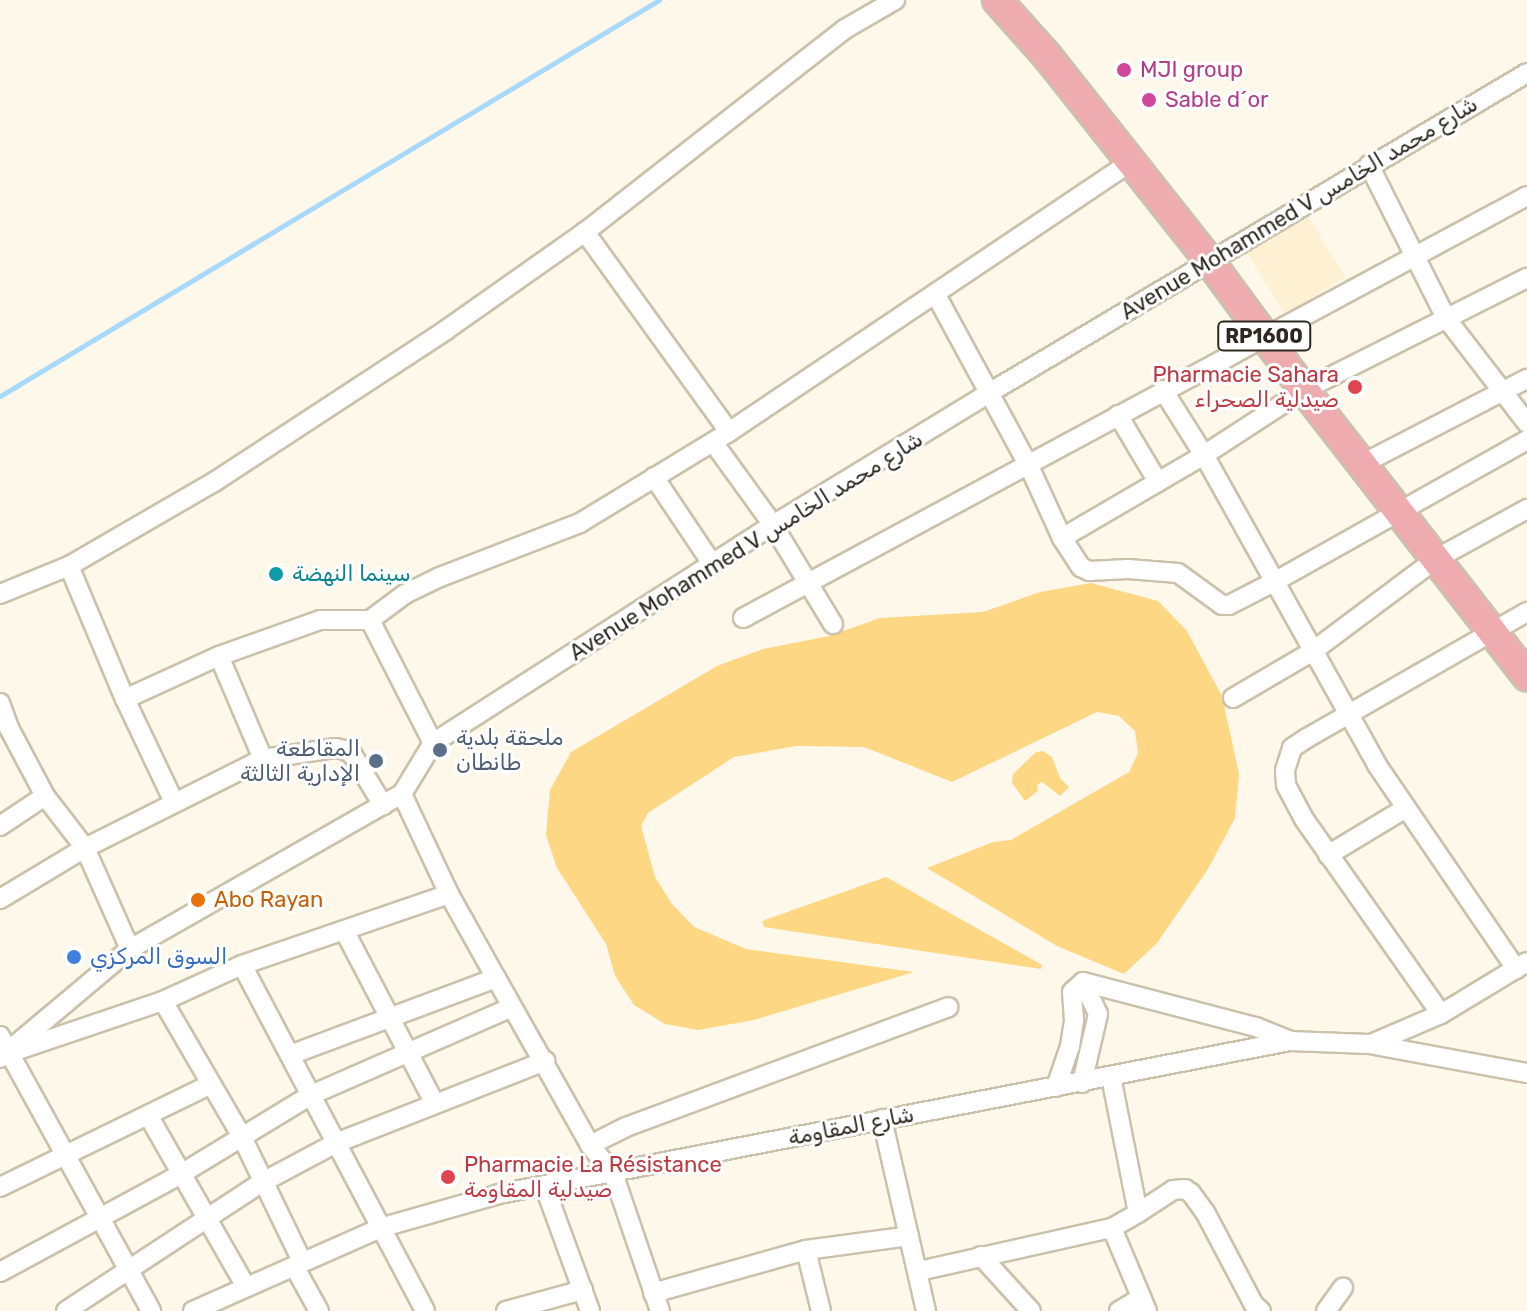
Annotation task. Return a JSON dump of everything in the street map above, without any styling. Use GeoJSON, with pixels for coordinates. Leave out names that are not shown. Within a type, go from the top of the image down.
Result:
{"type":"FeatureCollection","features":[{"type":"Feature","properties":{"kind":"main road","name":"RP1600"},"geometry":{"type":"LineString","coordinates":[[997,0],[1210,262],[1304,390],[1527,676]]}},
{"type":"Feature","properties":{"kind":"street"},"geometry":{"type":"LineString","coordinates":[[845,29],[871,0]]}},
{"type":"Feature","properties":{"kind":"street"},"geometry":{"type":"LineString","coordinates":[[0,594],[69,566],[227,474],[458,322],[585,232],[845,29],[895,0]]}},
{"type":"Feature","properties":{"kind":"street","name":"Avenue Mohammed V شارع محمد الخامس"},"geometry":{"type":"LineString","coordinates":[[3,1049],[130,949],[402,794],[433,743],[773,525],[1527,73]]}},
{"type":"Feature","properties":{"kind":"street"},"geometry":{"type":"LineString","coordinates":[[125,699],[219,656],[320,620],[370,620],[405,594],[440,577],[580,523],[721,437],[1131,162]]}},
{"type":"Feature","properties":{"kind":"street"},"geometry":{"type":"LineString","coordinates":[[1369,165],[1446,318],[1527,423]]}},
{"type":"Feature","properties":{"kind":"street"},"geometry":{"type":"LineString","coordinates":[[743,618],[1527,196]]}},
{"type":"Feature","properties":{"kind":"street"},"geometry":{"type":"LineString","coordinates":[[585,232],[721,437],[833,624]]}},
{"type":"Feature","properties":{"kind":"street"},"geometry":{"type":"LineString","coordinates":[[1062,538],[1204,455],[1304,390],[1527,278]]}},
{"type":"Feature","properties":{"kind":"street"},"geometry":{"type":"LineString","coordinates":[[936,295],[1029,466],[1062,538],[1081,567],[1089,571],[1128,569],[1178,573],[1222,605],[1229,605],[1274,582],[1527,440]]}},
{"type":"Feature","properties":{"kind":"street"},"geometry":{"type":"LineString","coordinates":[[1362,464],[1527,379]]}},
{"type":"Feature","properties":{"kind":"street"},"geometry":{"type":"LineString","coordinates":[[1163,390],[1204,455],[1377,765],[1522,965],[1441,1014],[1369,1044]]}},
{"type":"Feature","properties":{"kind":"street"},"geometry":{"type":"LineString","coordinates":[[1118,415],[1158,482]]}},
{"type":"Feature","properties":{"kind":"street"},"geometry":{"type":"LineString","coordinates":[[654,477],[713,565]]}},
{"type":"Feature","properties":{"kind":"street"},"geometry":{"type":"LineString","coordinates":[[1233,698],[1313,651],[1436,559],[1527,509]]}},
{"type":"Feature","properties":{"kind":"street"},"geometry":{"type":"LineString","coordinates":[[69,566],[125,699],[174,802]]}},
{"type":"Feature","properties":{"kind":"street"},"geometry":{"type":"LineString","coordinates":[[1441,1014],[1328,855],[1286,785],[1285,770],[1292,748],[1527,612]]}},
{"type":"Feature","properties":{"kind":"street"},"geometry":{"type":"LineString","coordinates":[[370,620],[433,743]]}},
{"type":"Feature","properties":{"kind":"street"},"geometry":{"type":"LineString","coordinates":[[219,656],[263,759]]}},
{"type":"Feature","properties":{"kind":"street"},"geometry":{"type":"LineString","coordinates":[[0,703],[4,731],[45,796],[85,848],[130,949]]}},
{"type":"Feature","properties":{"kind":"street"},"geometry":{"type":"LineString","coordinates":[[0,899],[85,848],[263,759],[336,748],[345,750],[352,754],[383,805]]}},
{"type":"Feature","properties":{"kind":"street"},"geometry":{"type":"LineString","coordinates":[[402,794],[449,894],[590,1145],[613,1173],[660,1311]]}},
{"type":"Feature","properties":{"kind":"street"},"geometry":{"type":"LineString","coordinates":[[0,826],[45,796]]}},
{"type":"Feature","properties":{"kind":"street"},"geometry":{"type":"LineString","coordinates":[[1328,855],[1406,808]]}},
{"type":"Feature","properties":{"kind":"street"},"geometry":{"type":"LineString","coordinates":[[151,1311],[3,1049],[163,1001],[242,965],[449,894]]}},
{"type":"Feature","properties":{"kind":"street"},"geometry":{"type":"LineString","coordinates":[[344,930],[435,1104]]}},
{"type":"Feature","properties":{"kind":"street"},"geometry":{"type":"LineString","coordinates":[[242,965],[425,1311]]}},
{"type":"Feature","properties":{"kind":"street"},"geometry":{"type":"LineString","coordinates":[[290,1055],[496,978]]}},
{"type":"Feature","properties":{"kind":"street"},"geometry":{"type":"LineString","coordinates":[[1083,982],[1256,1027],[1290,1041]]}},
{"type":"Feature","properties":{"kind":"street"},"geometry":{"type":"LineString","coordinates":[[1082,1083],[1098,1014],[1083,982]]}},
{"type":"Feature","properties":{"kind":"street"},"geometry":{"type":"LineString","coordinates":[[1056,1087],[1070,1046],[1074,1020],[1072,992],[1083,982]]}},
{"type":"Feature","properties":{"kind":"street"},"geometry":{"type":"LineString","coordinates":[[163,1001],[209,1085],[241,1135],[319,1311]]}},
{"type":"Feature","properties":{"kind":"street"},"geometry":{"type":"LineString","coordinates":[[0,1272],[181,1174],[311,1095],[512,1007]]}},
{"type":"Feature","properties":{"kind":"street"},"geometry":{"type":"LineString","coordinates":[[590,1145],[626,1127],[948,1007]]}},
{"type":"Feature","properties":{"kind":"street","name":"شارع المقاومة"},"geometry":{"type":"LineString","coordinates":[[203,1309],[380,1228],[499,1194],[1290,1041],[1369,1044],[1527,1073]]}},
{"type":"Feature","properties":{"kind":"street"},"geometry":{"type":"LineString","coordinates":[[66,1311],[261,1183],[336,1143],[545,1061]]}},
{"type":"Feature","properties":{"kind":"street"},"geometry":{"type":"LineString","coordinates":[[1111,1077],[1138,1213]]}},
{"type":"Feature","properties":{"kind":"street"},"geometry":{"type":"LineString","coordinates":[[0,1187],[65,1158],[209,1085]]}},
{"type":"Feature","properties":{"kind":"street"},"geometry":{"type":"LineString","coordinates":[[148,1115],[246,1287]]}},
{"type":"Feature","properties":{"kind":"street"},"geometry":{"type":"LineString","coordinates":[[882,1119],[926,1311]]}},
{"type":"Feature","properties":{"kind":"street"},"geometry":{"type":"LineString","coordinates":[[544,1185],[590,1311]]}},
{"type":"Feature","properties":{"kind":"street"},"geometry":{"type":"LineString","coordinates":[[919,1271],[1112,1228],[1169,1192],[1185,1189],[1205,1212],[1250,1307]]}},
{"type":"Feature","properties":{"kind":"street"},"geometry":{"type":"LineString","coordinates":[[1112,1228],[1144,1304],[1119,1311]]}},
{"type":"Feature","properties":{"kind":"street"},"geometry":{"type":"LineString","coordinates":[[653,1293],[806,1250],[909,1236]]}},
{"type":"Feature","properties":{"kind":"street"},"geometry":{"type":"LineString","coordinates":[[806,1250],[821,1311]]}},
{"type":"Feature","properties":{"kind":"street"},"geometry":{"type":"LineString","coordinates":[[981,1256],[1031,1311]]}},
{"type":"Feature","properties":{"kind":"street"},"geometry":{"type":"LineString","coordinates":[[1326,1311],[1343,1288]]}},
{"type":"Feature","properties":{"kind":"street"},"geometry":{"type":"LineString","coordinates":[[506,1311],[533,1307],[583,1290]]}},
{"type":"Feature","properties":{"kind":"shaded area"},"geometry":{"type":"Polygon","coordinates":[[[1307,215],[1346,277],[1285,315],[1247,253],[1307,215]]]}},
{"type":"Feature","properties":{"kind":"shaded area"},"geometry":{"type":"Polygon","coordinates":[[[1091,583],[1158,601],[1187,631],[1222,696],[1239,774],[1235,818],[1208,869],[1157,943],[1124,974],[1057,946],[927,868],[993,842],[1011,840],[1129,772],[1138,753],[1135,731],[1119,716],[1097,712],[952,782],[864,747],[797,746],[734,757],[648,813],[641,826],[655,877],[672,904],[694,927],[746,949],[914,972],[754,1020],[698,1030],[665,1024],[634,1005],[615,976],[606,944],[557,868],[546,835],[550,790],[571,752],[717,666],[763,649],[829,636],[880,618],[983,612],[1040,592],[1091,583]]]}},
{"type":"Feature","properties":{"kind":"shaded area"},"geometry":{"type":"Polygon","coordinates":[[[1043,751],[1052,757],[1060,778],[1069,787],[1060,796],[1042,782],[1037,785],[1038,791],[1025,801],[1012,783],[1013,774],[1036,752],[1043,751]]]}},
{"type":"Feature","properties":{"kind":"shaded area"},"geometry":{"type":"Polygon","coordinates":[[[886,877],[1042,965],[1041,969],[764,927],[762,921],[886,877]]]}},
{"type":"Feature","properties":{"kind":"waterway"},"geometry":{"type":"LineString","coordinates":[[0,396],[659,0]]}},
{"type":"Feature","properties":{"kind":"place","name":"MJI group"},"geometry":{"type":"Point","coordinates":[1124,70]}},
{"type":"Feature","properties":{"kind":"place","name":"Sable d´or"},"geometry":{"type":"Point","coordinates":[1149,100]}},
{"type":"Feature","properties":{"kind":"place","name":"Pharmacie Sahara صيدلية الصحراء"},"geometry":{"type":"Point","coordinates":[1355,387]}},
{"type":"Feature","properties":{"kind":"place","name":"سينما النهضة"},"geometry":{"type":"Point","coordinates":[276,574]}},
{"type":"Feature","properties":{"kind":"place","name":"ملحقة بلدية طانطان"},"geometry":{"type":"Point","coordinates":[440,750]}},
{"type":"Feature","properties":{"kind":"place","name":"المقاطعة الإدارية الثالثة"},"geometry":{"type":"Point","coordinates":[376,761]}},
{"type":"Feature","properties":{"kind":"place","name":"Abo Rayan"},"geometry":{"type":"Point","coordinates":[198,900]}},
{"type":"Feature","properties":{"kind":"place","name":"السوق المركزي"},"geometry":{"type":"Point","coordinates":[74,957]}},
{"type":"Feature","properties":{"kind":"place","name":"Pharmacie La Résistance صيدلية المقاومة"},"geometry":{"type":"Point","coordinates":[448,1177]}}]}
